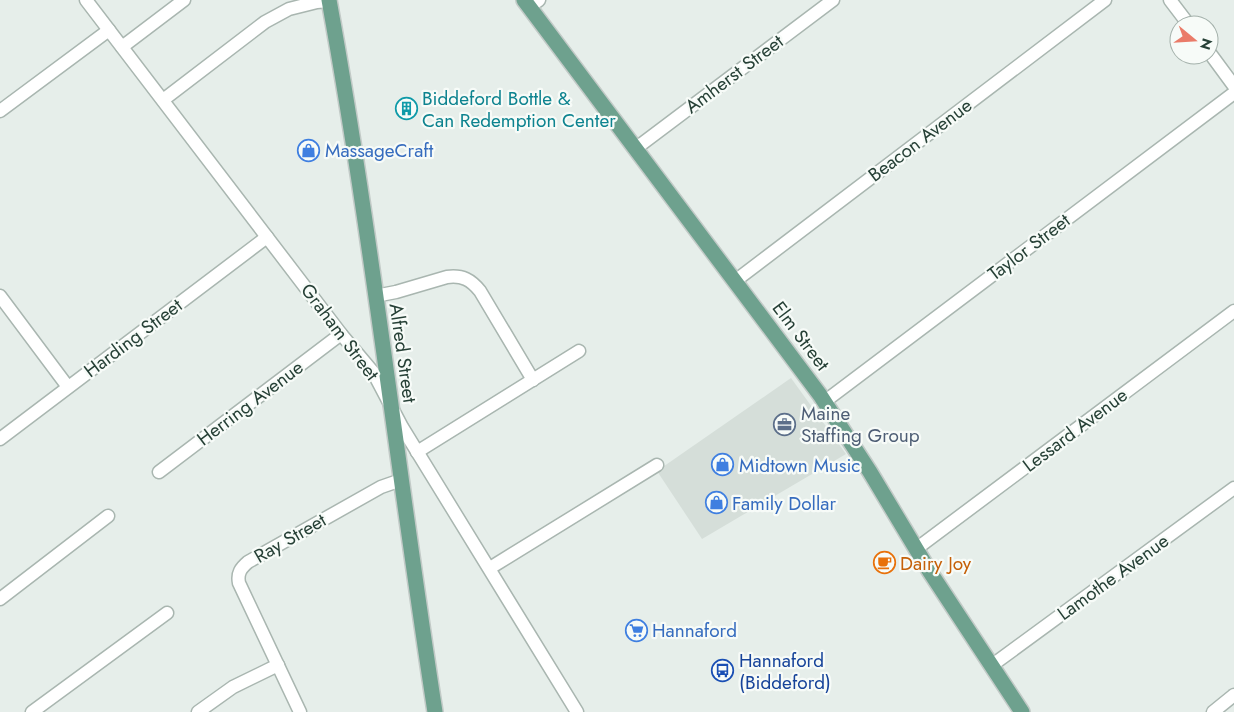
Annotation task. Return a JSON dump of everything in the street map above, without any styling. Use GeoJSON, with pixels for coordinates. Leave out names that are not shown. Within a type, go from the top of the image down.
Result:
{"type":"FeatureCollection","features":[{"type":"Feature","properties":{"kind":"main road","name":"Alfred Street"},"geometry":{"type":"LineString","coordinates":[[329,1],[376,296],[435,712]]}},
{"type":"Feature","properties":{"kind":"main road","name":"Elm Street"},"geometry":{"type":"LineString","coordinates":[[531,2],[635,149],[824,402],[1022,712]]}},
{"type":"Feature","properties":{"kind":"street","name":"Graham Street"},"geometry":{"type":"LineString","coordinates":[[86,0],[341,334],[373,372],[402,427],[577,712]]}},
{"type":"Feature","properties":{"kind":"street"},"geometry":{"type":"LineString","coordinates":[[122,47],[184,0]]}},
{"type":"Feature","properties":{"kind":"street","name":"Amherst Street"},"geometry":{"type":"LineString","coordinates":[[635,149],[833,0]]}},
{"type":"Feature","properties":{"kind":"street","name":"Beacon Avenue"},"geometry":{"type":"LineString","coordinates":[[735,281],[1105,0]]}},
{"type":"Feature","properties":{"kind":"street"},"geometry":{"type":"LineString","coordinates":[[1170,0],[1181,15]]}},
{"type":"Feature","properties":{"kind":"street"},"geometry":{"type":"LineString","coordinates":[[163,100],[265,22],[289,9],[329,1]]}},
{"type":"Feature","properties":{"kind":"street"},"geometry":{"type":"LineString","coordinates":[[0,111],[109,30]]}},
{"type":"Feature","properties":{"kind":"street"},"geometry":{"type":"LineString","coordinates":[[1219,65],[1234,86]]}},
{"type":"Feature","properties":{"kind":"street","name":"Taylor Street"},"geometry":{"type":"LineString","coordinates":[[824,402],[1234,93]]}},
{"type":"Feature","properties":{"kind":"street","name":"Harding Street"},"geometry":{"type":"LineString","coordinates":[[0,439],[267,237]]}},
{"type":"Feature","properties":{"kind":"street"},"geometry":{"type":"LineString","coordinates":[[376,296],[454,276],[471,281],[480,291],[533,380]]}},
{"type":"Feature","properties":{"kind":"street"},"geometry":{"type":"LineString","coordinates":[[0,296],[68,387]]}},
{"type":"Feature","properties":{"kind":"street","name":"Lessard Avenue"},"geometry":{"type":"LineString","coordinates":[[916,548],[1234,311]]}},
{"type":"Feature","properties":{"kind":"street","name":"Herring Avenue"},"geometry":{"type":"LineString","coordinates":[[159,472],[341,334]]}},
{"type":"Feature","properties":{"kind":"street"},"geometry":{"type":"LineString","coordinates":[[417,452],[579,351]]}},
{"type":"Feature","properties":{"kind":"street"},"geometry":{"type":"LineString","coordinates":[[490,568],[657,464]]}},
{"type":"Feature","properties":{"kind":"street","name":"Ray Street"},"geometry":{"type":"LineString","coordinates":[[300,712],[239,583],[238,574],[248,562],[380,487],[401,480]]}},
{"type":"Feature","properties":{"kind":"street","name":"Lamothe Avenue"},"geometry":{"type":"LineString","coordinates":[[991,666],[1234,488]]}},
{"type":"Feature","properties":{"kind":"street"},"geometry":{"type":"LineString","coordinates":[[0,599],[108,516]]}},
{"type":"Feature","properties":{"kind":"street"},"geometry":{"type":"LineString","coordinates":[[32,712],[167,613]]}},
{"type":"Feature","properties":{"kind":"street"},"geometry":{"type":"LineString","coordinates":[[198,712],[233,687],[278,665]]}},
{"type":"Feature","properties":{"kind":"street"},"geometry":{"type":"LineString","coordinates":[[1213,712],[1234,695]]}},
{"type":"Feature","properties":{"kind":"shaded area"},"geometry":{"type":"Polygon","coordinates":[[[791,378],[846,454],[702,539],[657,471],[791,378]]]}},
{"type":"Feature","properties":{"kind":"place","name":"Biddeford Bottle & Can Redemption Center"},"geometry":{"type":"Point","coordinates":[406,109]}},
{"type":"Feature","properties":{"kind":"place","name":"MassageCraft"},"geometry":{"type":"Point","coordinates":[309,150]}},
{"type":"Feature","properties":{"kind":"place","name":"Maine Staffing Group"},"geometry":{"type":"Point","coordinates":[785,424]}},
{"type":"Feature","properties":{"kind":"place","name":"Midtown Music"},"geometry":{"type":"Point","coordinates":[723,465]}},
{"type":"Feature","properties":{"kind":"place","name":"Family Dollar"},"geometry":{"type":"Point","coordinates":[716,503]}},
{"type":"Feature","properties":{"kind":"place","name":"Dairy Joy"},"geometry":{"type":"Point","coordinates":[884,563]}},
{"type":"Feature","properties":{"kind":"place","name":"Hannaford"},"geometry":{"type":"Point","coordinates":[636,630]}},
{"type":"Feature","properties":{"kind":"place","name":"Hannaford (Biddeford)"},"geometry":{"type":"Point","coordinates":[723,671]}}]}
